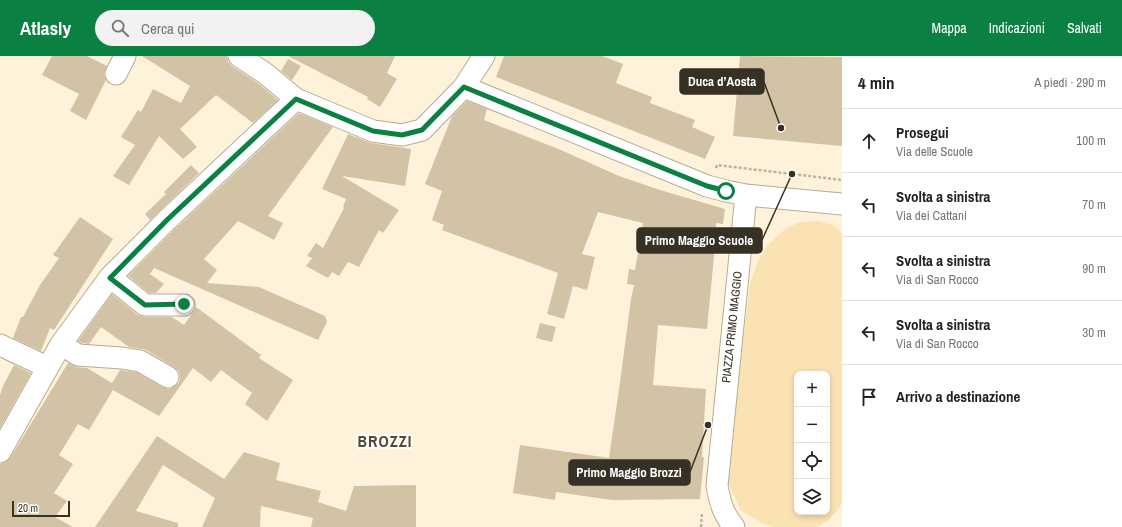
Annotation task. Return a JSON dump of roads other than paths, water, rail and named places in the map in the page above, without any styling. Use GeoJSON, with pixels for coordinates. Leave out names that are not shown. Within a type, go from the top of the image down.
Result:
{"type":"FeatureCollection","features":[{"type":"Feature","properties":{"kind":"street"},"geometry":{"type":"LineString","coordinates":[[239,56],[266,74],[296,99],[373,131],[402,135],[422,130],[464,87],[484,56]]}},
{"type":"Feature","properties":{"kind":"street"},"geometry":{"type":"LineString","coordinates":[[464,87],[707,186],[746,195],[842,204]]}},
{"type":"Feature","properties":{"kind":"street"},"geometry":{"type":"LineString","coordinates":[[0,452],[60,344],[110,278],[168,219],[296,99]]}},
{"type":"Feature","properties":{"kind":"street","name":"PIAZZA PRIMO MAGGIO"},"geometry":{"type":"LineString","coordinates":[[734,527],[722,510],[717,486],[746,195]]}},
{"type":"Feature","properties":{"kind":"street"},"geometry":{"type":"LineString","coordinates":[[110,278],[145,305],[184,304]]}},
{"type":"Feature","properties":{"kind":"street"},"geometry":{"type":"LineString","coordinates":[[60,344],[78,354],[140,361],[168,377]]}},
{"type":"Feature","properties":{"kind":"street"},"geometry":{"type":"LineString","coordinates":[[0,345],[47,367]]}},
{"type":"Feature","properties":{"kind":"place","name":"Duca d’Aosta"},"geometry":{"type":"Point","coordinates":[781,128]}},
{"type":"Feature","properties":{"kind":"place","name":"Primo Maggio Scuole"},"geometry":{"type":"Point","coordinates":[792,174]}},
{"type":"Feature","properties":{"kind":"place","name":"Primo Maggio Brozzi"},"geometry":{"type":"Point","coordinates":[708,425]}},
{"type":"Feature","properties":{"kind":"district","name":"BROZZI"},"geometry":{"type":"Point","coordinates":[385,441]}}]}
